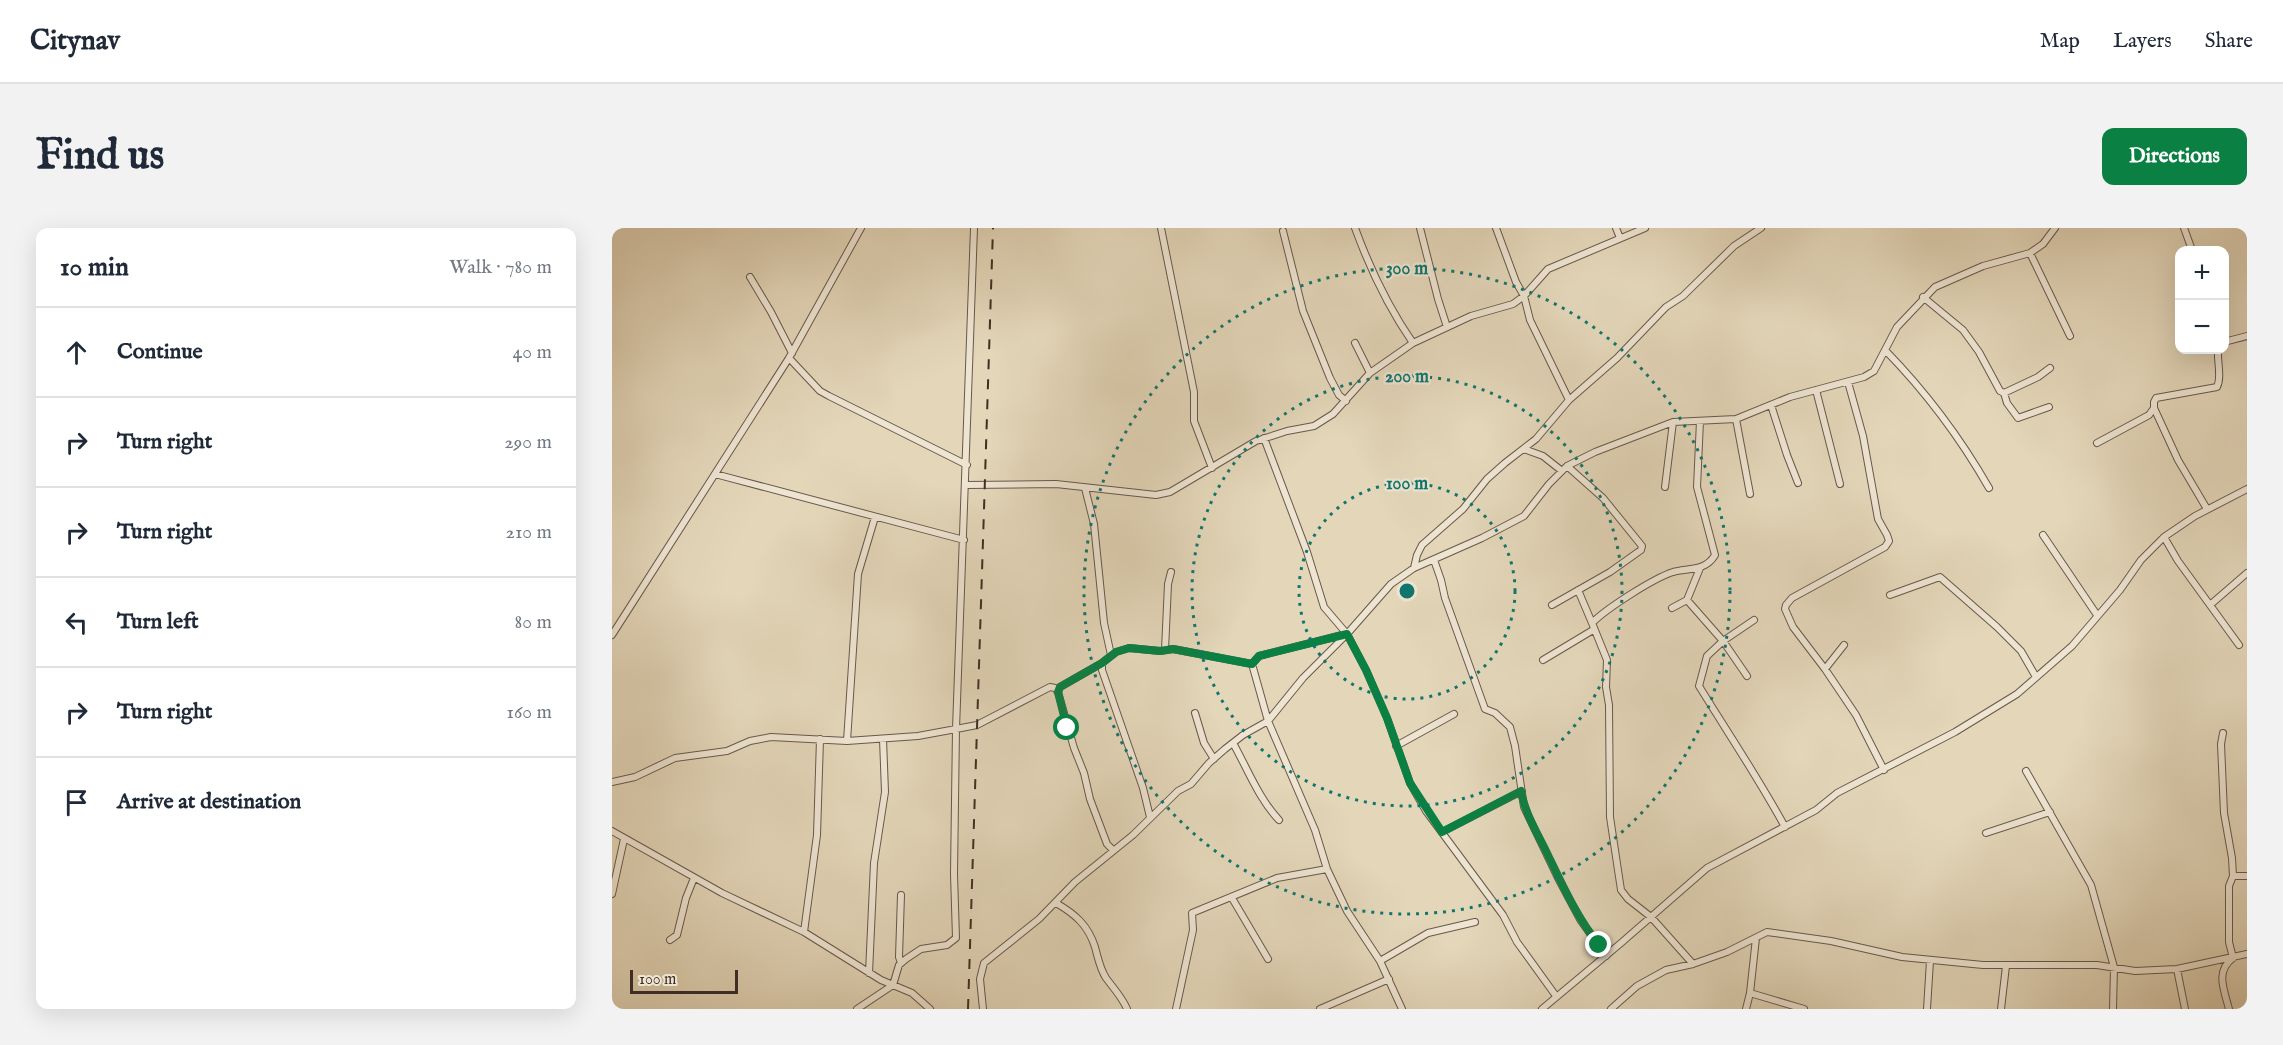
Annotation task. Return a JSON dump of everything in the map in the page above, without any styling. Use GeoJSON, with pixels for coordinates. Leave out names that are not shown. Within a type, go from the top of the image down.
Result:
{"type":"FeatureCollection","features":[{"type":"Feature","properties":{"kind":"street"},"geometry":{"type":"LineString","coordinates":[[612,635],[790,355],[861,228]]}},
{"type":"Feature","properties":{"kind":"street"},"geometry":{"type":"LineString","coordinates":[[901,963],[921,949],[947,945],[956,938],[954,874],[956,729],[974,228]]}},
{"type":"Feature","properties":{"kind":"street"},"geometry":{"type":"LineString","coordinates":[[1161,228],[1194,392],[1194,421],[1212,468]]}},
{"type":"Feature","properties":{"kind":"street"},"geometry":{"type":"LineString","coordinates":[[1355,228],[1370,268],[1398,321],[1413,343]]}},
{"type":"Feature","properties":{"kind":"street"},"geometry":{"type":"LineString","coordinates":[[1420,228],[1438,299],[1448,327]]}},
{"type":"Feature","properties":{"kind":"street"},"geometry":{"type":"LineString","coordinates":[[1496,228],[1516,282],[1524,296],[1530,320],[1569,400]]}},
{"type":"Feature","properties":{"kind":"street"},"geometry":{"type":"LineString","coordinates":[[1616,228],[1620,238]]}},
{"type":"Feature","properties":{"kind":"street"},"geometry":{"type":"LineString","coordinates":[[966,485],[1056,484],[1156,495],[1170,492],[1264,438],[1314,426],[1333,414],[1370,373],[1413,343],[1471,316],[1513,304],[1524,296],[1548,269],[1645,228]]}},
{"type":"Feature","properties":{"kind":"street"},"geometry":{"type":"LineString","coordinates":[[1414,568],[1416,555],[1422,545],[1463,509],[1496,471],[1536,439],[1569,400],[1617,358],[1666,307],[1683,296],[1734,246],[1761,228]]}},
{"type":"Feature","properties":{"kind":"street"},"geometry":{"type":"LineString","coordinates":[[983,1009],[980,979],[984,963],[1007,947],[1056,903],[1075,882],[1133,835],[1178,791],[1191,784],[1214,759],[1233,743],[1268,721],[1303,678],[1391,585],[1414,568],[1482,538],[1524,516],[1565,469],[1620,442],[1673,422],[1736,419],[1816,390],[1864,377],[1874,371],[1897,327],[1923,297],[1935,287],[1956,276],[2030,253],[2043,244],[2055,228]]}},
{"type":"Feature","properties":{"kind":"street"},"geometry":{"type":"LineString","coordinates":[[2184,228],[2191,246]]}},
{"type":"Feature","properties":{"kind":"street"},"geometry":{"type":"LineString","coordinates":[[1283,231],[1304,311],[1330,378],[1339,395],[1346,401]]}},
{"type":"Feature","properties":{"kind":"street"},"geometry":{"type":"LineString","coordinates":[[2030,253],[2070,336]]}},
{"type":"Feature","properties":{"kind":"street"},"geometry":{"type":"LineString","coordinates":[[750,277],[771,312],[790,355],[820,390],[967,465]]}},
{"type":"Feature","properties":{"kind":"street"},"geometry":{"type":"LineString","coordinates":[[1923,297],[1963,330],[1979,351],[2000,391],[2004,393],[2007,403],[2018,418],[2049,407]]}},
{"type":"Feature","properties":{"kind":"street"},"geometry":{"type":"LineString","coordinates":[[2229,341],[2247,336]]}},
{"type":"Feature","properties":{"kind":"street"},"geometry":{"type":"LineString","coordinates":[[1355,343],[1370,373]]}},
{"type":"Feature","properties":{"kind":"street"},"geometry":{"type":"LineString","coordinates":[[1885,350],[1942,418],[1972,459],[1989,488]]}},
{"type":"Feature","properties":{"kind":"street"},"geometry":{"type":"LineString","coordinates":[[2207,509],[2178,460],[2154,408],[2154,402],[2156,398],[2217,387],[2220,379],[2217,366],[2218,354]]}},
{"type":"Feature","properties":{"kind":"street"},"geometry":{"type":"LineString","coordinates":[[2004,393],[2038,377],[2050,368]]}},
{"type":"Feature","properties":{"kind":"street"},"geometry":{"type":"LineString","coordinates":[[1848,382],[1863,436],[1878,519],[1889,541],[1885,547],[1792,598],[1785,609],[1793,627],[1856,715],[1884,770]]}},
{"type":"Feature","properties":{"kind":"street"},"geometry":{"type":"LineString","coordinates":[[1816,390],[1840,484]]}},
{"type":"Feature","properties":{"kind":"street"},"geometry":{"type":"LineString","coordinates":[[1771,405],[1786,455],[1798,483]]}},
{"type":"Feature","properties":{"kind":"street"},"geometry":{"type":"LineString","coordinates":[[2097,443],[2149,416],[2154,408]]}},
{"type":"Feature","properties":{"kind":"street"},"geometry":{"type":"LineString","coordinates":[[1736,419],[1750,494]]}},
{"type":"Feature","properties":{"kind":"street"},"geometry":{"type":"LineString","coordinates":[[1543,660],[1593,626],[1617,604],[1656,580],[1670,573],[1701,568],[1711,563],[1715,555],[1697,487],[1700,421]]}},
{"type":"Feature","properties":{"kind":"street"},"geometry":{"type":"LineString","coordinates":[[1665,487],[1673,422]]}},
{"type":"Feature","properties":{"kind":"street"},"geometry":{"type":"LineString","coordinates":[[1264,438],[1307,552],[1324,607],[1347,634],[1366,670],[1410,783],[1442,832],[1503,915],[1516,942],[1556,996]]}},
{"type":"Feature","properties":{"kind":"street"},"geometry":{"type":"LineString","coordinates":[[1524,449],[1543,456],[1565,469],[1603,498],[1642,546],[1641,550],[1610,572],[1552,605]]}},
{"type":"Feature","properties":{"kind":"street"},"geometry":{"type":"LineString","coordinates":[[715,474],[964,540]]}},
{"type":"Feature","properties":{"kind":"street"},"geometry":{"type":"LineString","coordinates":[[1085,488],[1094,524],[1104,623],[1111,655]]}},
{"type":"Feature","properties":{"kind":"street"},"geometry":{"type":"LineString","coordinates":[[1542,1009],[1707,868],[1816,810],[1837,793],[1955,732],[2017,694],[2072,646],[2120,590],[2141,560],[2164,537],[2207,509],[2247,489]]}},
{"type":"Feature","properties":{"kind":"street"},"geometry":{"type":"LineString","coordinates":[[847,741],[858,574],[875,517]]}},
{"type":"Feature","properties":{"kind":"street"},"geometry":{"type":"LineString","coordinates":[[2043,535],[2097,615]]}},
{"type":"Feature","properties":{"kind":"street"},"geometry":{"type":"LineString","coordinates":[[2164,537],[2239,645]]}},
{"type":"Feature","properties":{"kind":"street"},"geometry":{"type":"LineString","coordinates":[[1434,560],[1442,580],[1445,598],[1485,709],[1496,713],[1512,734],[1524,807],[1581,921],[1606,956]]}},
{"type":"Feature","properties":{"kind":"street"},"geometry":{"type":"LineString","coordinates":[[1672,608],[1686,600],[1701,568]]}},
{"type":"Feature","properties":{"kind":"street"},"geometry":{"type":"LineString","coordinates":[[1165,650],[1168,584],[1171,572]]}},
{"type":"Feature","properties":{"kind":"street"},"geometry":{"type":"LineString","coordinates":[[2210,605],[2247,573]]}},
{"type":"Feature","properties":{"kind":"street"},"geometry":{"type":"LineString","coordinates":[[1890,595],[1940,577],[2013,643],[2036,676]]}},
{"type":"Feature","properties":{"kind":"street"},"geometry":{"type":"LineString","coordinates":[[1578,590],[1607,660],[1610,817],[1621,890],[1628,899],[1651,917],[1693,964]]}},
{"type":"Feature","properties":{"kind":"street"},"geometry":{"type":"LineString","coordinates":[[1686,600],[1724,641],[1747,676]]}},
{"type":"Feature","properties":{"kind":"street"},"geometry":{"type":"LineString","coordinates":[[1754,620],[1707,656],[1699,686],[1762,785],[1785,827]]}},
{"type":"Feature","properties":{"kind":"street"},"geometry":{"type":"LineString","coordinates":[[1252,664],[1259,656],[1347,634]]}},
{"type":"Feature","properties":{"kind":"street"},"geometry":{"type":"LineString","coordinates":[[1825,669],[1844,645]]}},
{"type":"Feature","properties":{"kind":"street"},"geometry":{"type":"LineString","coordinates":[[1058,692],[1065,682],[1102,663],[1111,655],[1129,648],[1173,649],[1252,664]]}},
{"type":"Feature","properties":{"kind":"street"},"geometry":{"type":"LineString","coordinates":[[1102,663],[1102,670],[1143,788],[1150,817]]}},
{"type":"Feature","properties":{"kind":"street"},"geometry":{"type":"LineString","coordinates":[[1252,664],[1268,721],[1315,830],[1327,869],[1347,911],[1380,961],[1402,1009]]}},
{"type":"Feature","properties":{"kind":"street"},"geometry":{"type":"LineString","coordinates":[[612,782],[635,777],[675,758],[727,752],[750,741],[771,737],[847,741],[883,739],[977,725],[1050,687],[1055,688],[1058,692],[1090,799],[1107,844],[1113,850]]}},
{"type":"Feature","properties":{"kind":"street"},"geometry":{"type":"LineString","coordinates":[[1195,713],[1204,743],[1214,759]]}},
{"type":"Feature","properties":{"kind":"street"},"geometry":{"type":"LineString","coordinates":[[1396,746],[1454,714]]}},
{"type":"Feature","properties":{"kind":"street"},"geometry":{"type":"LineString","coordinates":[[2223,733],[2221,744],[2224,813],[2233,876],[2229,886],[2229,942],[2233,958]]}},
{"type":"Feature","properties":{"kind":"street"},"geometry":{"type":"LineString","coordinates":[[804,932],[817,835],[820,739]]}},
{"type":"Feature","properties":{"kind":"street"},"geometry":{"type":"LineString","coordinates":[[869,973],[874,863],[885,792],[883,739]]}},
{"type":"Feature","properties":{"kind":"street"},"geometry":{"type":"LineString","coordinates":[[1233,743],[1266,806],[1278,820]]}},
{"type":"Feature","properties":{"kind":"street"},"geometry":{"type":"LineString","coordinates":[[2026,771],[2091,885],[2114,967],[2113,1009]]}},
{"type":"Feature","properties":{"kind":"street"},"geometry":{"type":"LineString","coordinates":[[1442,832],[1521,791]]}},
{"type":"Feature","properties":{"kind":"street"},"geometry":{"type":"LineString","coordinates":[[1986,833],[2050,812]]}},
{"type":"Feature","properties":{"kind":"street"},"geometry":{"type":"LineString","coordinates":[[612,831],[694,878],[804,932],[869,973],[912,993],[930,1009]]}},
{"type":"Feature","properties":{"kind":"street"},"geometry":{"type":"LineString","coordinates":[[612,894],[624,838]]}},
{"type":"Feature","properties":{"kind":"street"},"geometry":{"type":"LineString","coordinates":[[1176,1009],[1193,930],[1192,913],[1276,878],[1327,869]]}},
{"type":"Feature","properties":{"kind":"street"},"geometry":{"type":"LineString","coordinates":[[2233,876],[2247,876]]}},
{"type":"Feature","properties":{"kind":"street"},"geometry":{"type":"LineString","coordinates":[[670,940],[677,934],[686,898],[694,878]]}},
{"type":"Feature","properties":{"kind":"street"},"geometry":{"type":"LineString","coordinates":[[857,1009],[893,985],[901,963],[899,949],[901,895]]}},
{"type":"Feature","properties":{"kind":"street"},"geometry":{"type":"LineString","coordinates":[[1232,898],[1268,959]]}},
{"type":"Feature","properties":{"kind":"street"},"geometry":{"type":"LineString","coordinates":[[1056,903],[1074,913],[1085,926],[1091,935],[1106,978],[1124,1000],[1127,1009]]}},
{"type":"Feature","properties":{"kind":"street"},"geometry":{"type":"LineString","coordinates":[[1380,961],[1428,933],[1475,922]]}},
{"type":"Feature","properties":{"kind":"street"},"geometry":{"type":"LineString","coordinates":[[1611,1009],[1637,986],[1666,970],[1693,964],[1727,952],[1767,932],[1831,941],[1930,961],[2006,966],[2026,964],[2114,967],[2135,971],[2177,969],[2247,954]]}},
{"type":"Feature","properties":{"kind":"street"},"geometry":{"type":"LineString","coordinates":[[1746,1009],[1756,938]]}},
{"type":"Feature","properties":{"kind":"street"},"geometry":{"type":"LineString","coordinates":[[2229,1009],[2222,970],[2225,964],[2233,958]]}},
{"type":"Feature","properties":{"kind":"street"},"geometry":{"type":"LineString","coordinates":[[1927,1009],[1930,961]]}},
{"type":"Feature","properties":{"kind":"street"},"geometry":{"type":"LineString","coordinates":[[2001,1009],[2006,966]]}},
{"type":"Feature","properties":{"kind":"street"},"geometry":{"type":"LineString","coordinates":[[2177,969],[2185,1009]]}},
{"type":"Feature","properties":{"kind":"street"},"geometry":{"type":"LineString","coordinates":[[1320,1009],[1389,979]]}},
{"type":"Feature","properties":{"kind":"street"},"geometry":{"type":"LineString","coordinates":[[1750,993],[1804,1009]]}},
{"type":"Feature","properties":{"kind":"railway"},"geometry":{"type":"LineString","coordinates":[[968,1009],[993,228]]}},
{"type":"Feature","properties":{"kind":"route"},"geometry":{"type":"LineString","coordinates":[[1067,728],[1058,692],[1060,687],[1065,682],[1102,663],[1116,652],[1129,648],[1160,651],[1173,649],[1252,664],[1254,658],[1259,656],[1291,646],[1347,634],[1387,718],[1410,783],[1426,811],[1442,832],[1521,791],[1524,807],[1558,878],[1581,921],[1599,945]]}}]}
